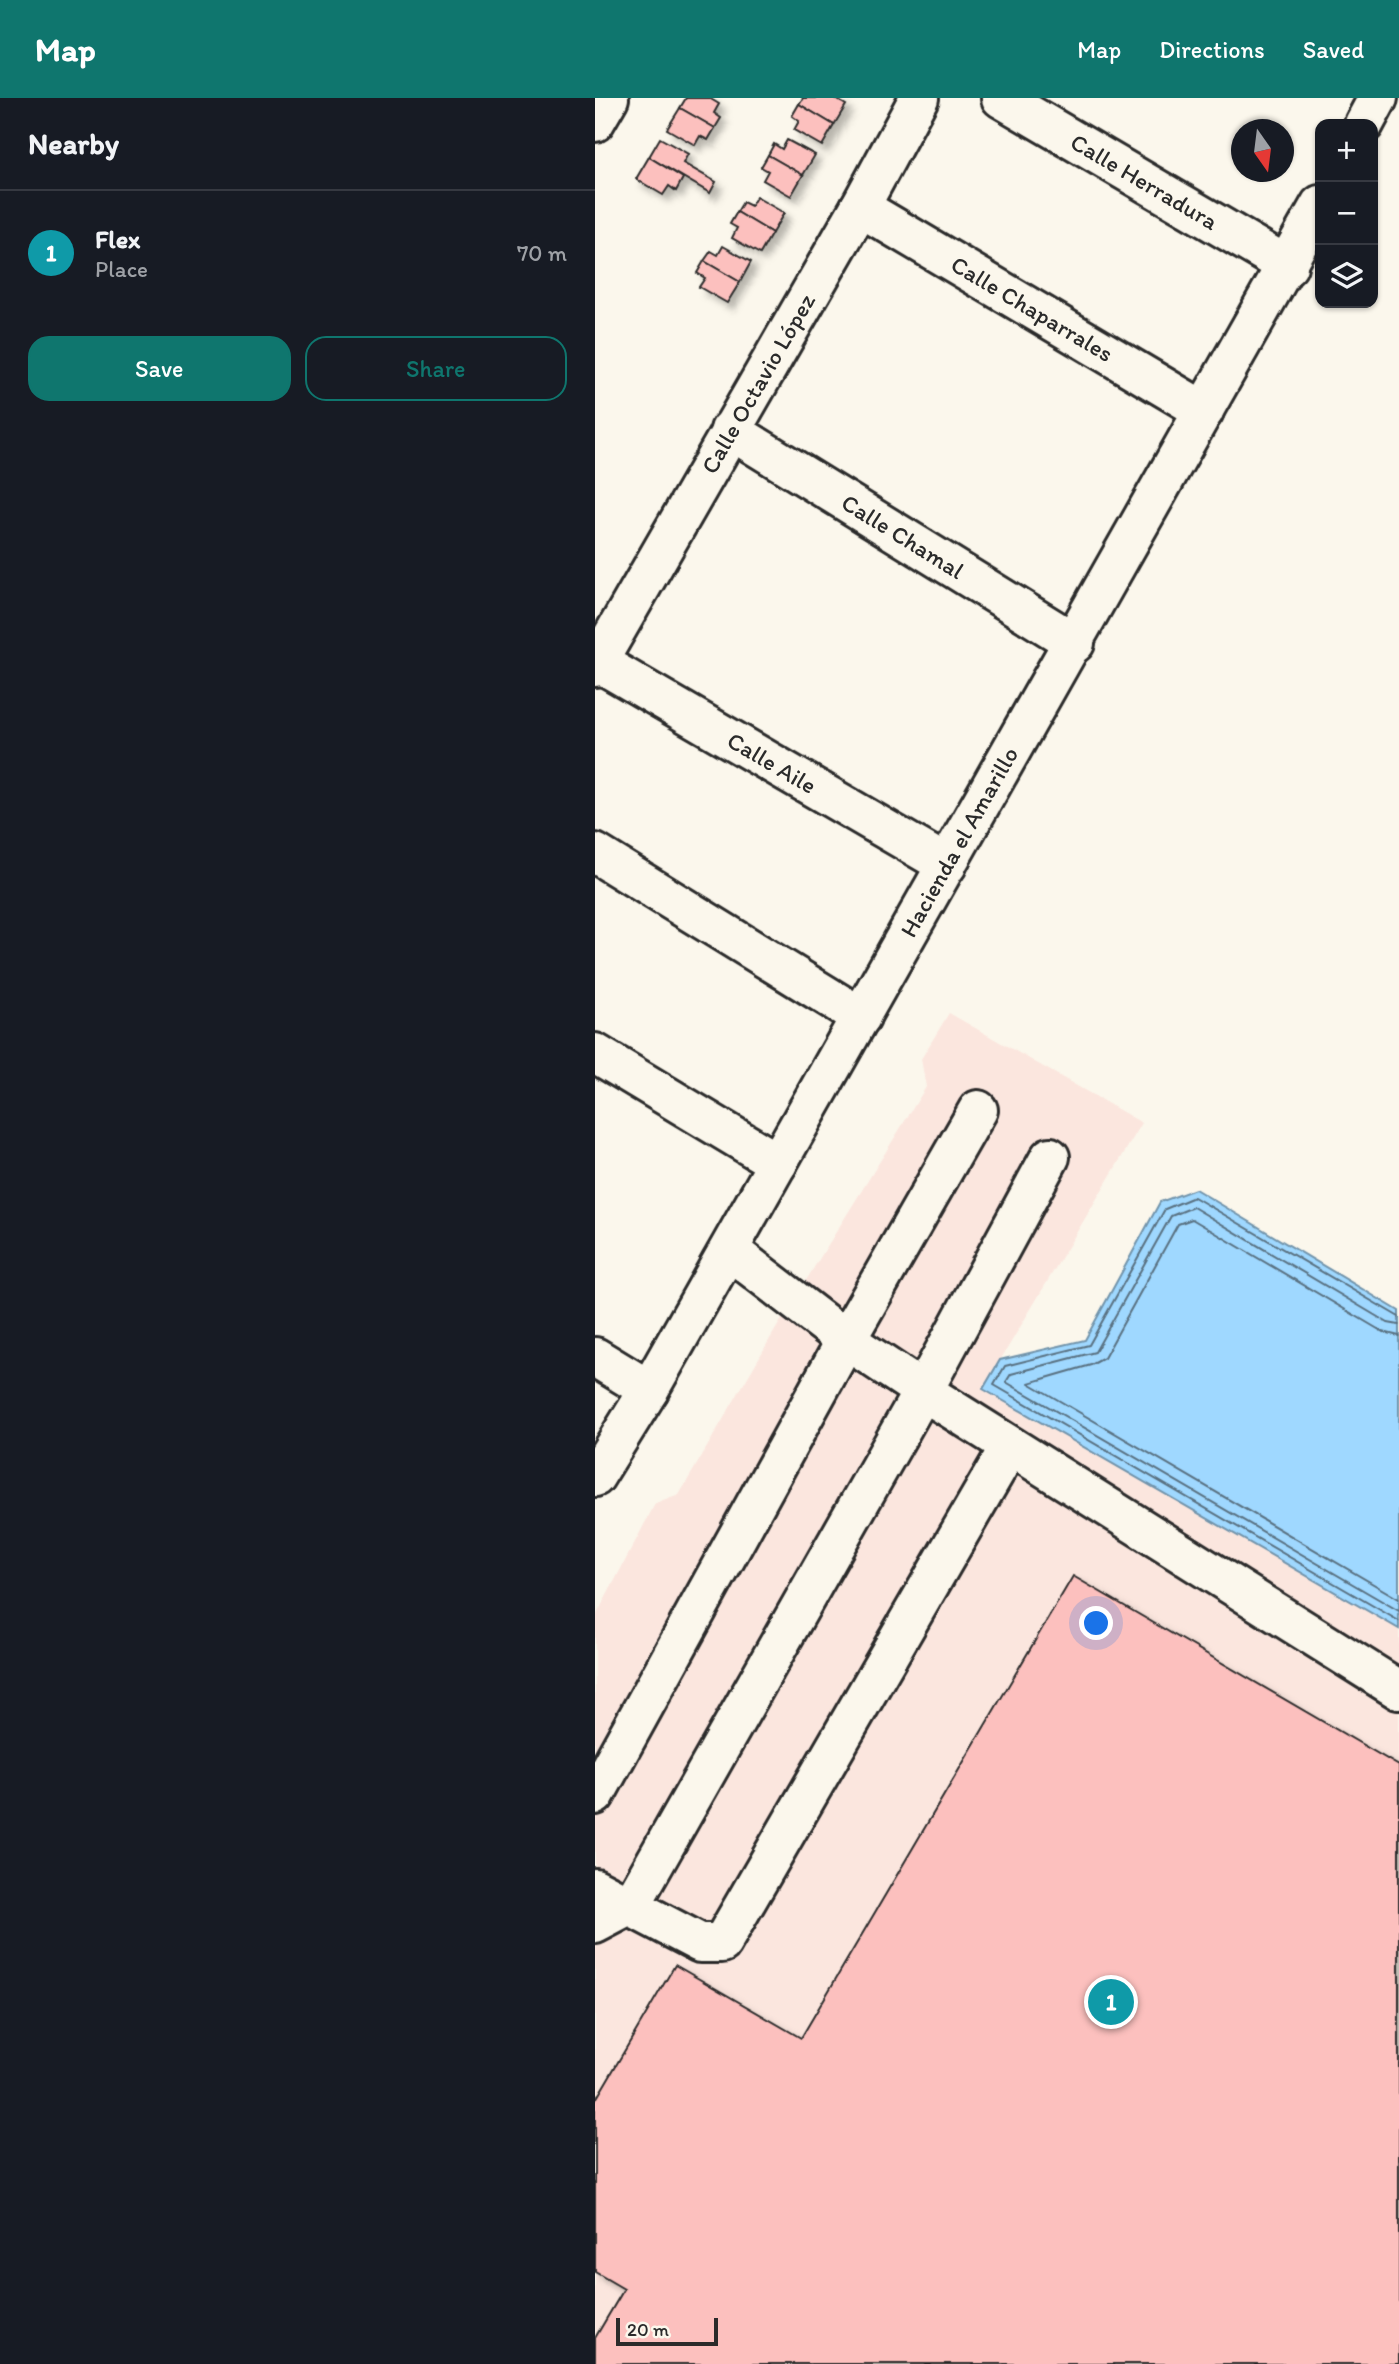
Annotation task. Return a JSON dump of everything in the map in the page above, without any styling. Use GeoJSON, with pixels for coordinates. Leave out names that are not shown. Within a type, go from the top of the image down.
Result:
{"type":"FeatureCollection","features":[{"type":"Feature","properties":{"kind":"street"},"geometry":{"type":"LineString","coordinates":[[595,122],[609,98]]}},
{"type":"Feature","properties":{"kind":"street","name":"Calle Octavio López"},"geometry":{"type":"LineString","coordinates":[[597,664],[860,207],[919,98]]}},
{"type":"Feature","properties":{"kind":"street","name":"Calle Herradura"},"geometry":{"type":"LineString","coordinates":[[1000,98],[1287,266]]}},
{"type":"Feature","properties":{"kind":"street"},"geometry":{"type":"LineString","coordinates":[[1367,119],[1378,98]]}},
{"type":"Feature","properties":{"kind":"street","name":"Calle Chaparrales"},"geometry":{"type":"LineString","coordinates":[[860,207],[1204,411]]}},
{"type":"Feature","properties":{"kind":"street","name":"Hacienda el Amarillo"},"geometry":{"type":"LineString","coordinates":[[595,1476],[649,1390],[729,1250],[1315,214]]}},
{"type":"Feature","properties":{"kind":"street","name":"Calle Chamal"},"geometry":{"type":"LineString","coordinates":[[730,430],[1075,642]]}},
{"type":"Feature","properties":{"kind":"street","name":"Calle Aile"},"geometry":{"type":"LineString","coordinates":[[597,664],[947,864]]}},
{"type":"Feature","properties":{"kind":"street"},"geometry":{"type":"LineString","coordinates":[[595,853],[861,1017]]}},
{"type":"Feature","properties":{"kind":"street"},"geometry":{"type":"LineString","coordinates":[[595,1053],[778,1163]]}},
{"type":"Feature","properties":{"kind":"street"},"geometry":{"type":"LineString","coordinates":[[595,1795],[846,1340],[978,1110]]}},
{"type":"Feature","properties":{"kind":"street"},"geometry":{"type":"LineString","coordinates":[[595,1924],[631,1905],[923,1391],[1050,1157]]}},
{"type":"Feature","properties":{"kind":"street"},"geometry":{"type":"LineString","coordinates":[[729,1250],[846,1340],[923,1391],[1399,1690]]}},
{"type":"Feature","properties":{"kind":"street"},"geometry":{"type":"LineString","coordinates":[[595,1357],[649,1390]]}},
{"type":"Feature","properties":{"kind":"street"},"geometry":{"type":"LineString","coordinates":[[595,1888],[700,1943],[722,1943],[1010,1446]]}},
{"type":"Feature","properties":{"kind":"shaded area"},"geometry":{"type":"Polygon","coordinates":[[[949,1013],[1142,1123],[983,1389],[1399,1629],[1399,2364],[595,2364],[595,1618],[655,1504],[679,1495],[774,1332],[926,1087],[921,1059],[949,1013]]]}},
{"type":"Feature","properties":{"kind":"water"},"geometry":{"type":"Polygon","coordinates":[[[1195,1189],[1399,1311],[1399,1629],[983,1389],[1000,1360],[1085,1340],[1160,1202],[1195,1189]]]}},
{"type":"Feature","properties":{"kind":"building"},"geometry":{"type":"Polygon","coordinates":[[[686,98],[709,98],[719,104],[714,113],[721,118],[715,128],[680,108],[686,98]]]}},
{"type":"Feature","properties":{"kind":"building"},"geometry":{"type":"Polygon","coordinates":[[[803,98],[834,98],[846,105],[834,125],[799,104],[803,98]]]}},
{"type":"Feature","properties":{"kind":"building"},"geometry":{"type":"Polygon","coordinates":[[[799,104],[834,125],[822,146],[794,130],[799,121],[792,116],[799,104]]]}},
{"type":"Feature","properties":{"kind":"building"},"geometry":{"type":"Polygon","coordinates":[[[680,108],[715,128],[708,140],[700,136],[695,145],[667,129],[680,108]]]}},
{"type":"Feature","properties":{"kind":"building"},"geometry":{"type":"Polygon","coordinates":[[[660,138],[688,154],[683,163],[716,182],[710,193],[649,157],[660,138]]]}},
{"type":"Feature","properties":{"kind":"building"},"geometry":{"type":"Polygon","coordinates":[[[787,140],[815,155],[803,175],[768,155],[774,144],[782,149],[787,140]]]}},
{"type":"Feature","properties":{"kind":"building"},"geometry":{"type":"Polygon","coordinates":[[[768,155],[803,175],[791,196],[763,180],[768,171],[761,167],[768,155]]]}},
{"type":"Feature","properties":{"kind":"building"},"geometry":{"type":"Polygon","coordinates":[[[649,157],[683,178],[676,191],[669,186],[663,195],[636,179],[649,157]]]}},
{"type":"Feature","properties":{"kind":"building"},"geometry":{"type":"Polygon","coordinates":[[[756,197],[784,213],[772,233],[737,212],[743,202],[751,206],[756,197]]]}},
{"type":"Feature","properties":{"kind":"building"},"geometry":{"type":"Polygon","coordinates":[[[737,212],[772,233],[760,254],[732,238],[737,228],[730,224],[737,212]]]}},
{"type":"Feature","properties":{"kind":"building"},"geometry":{"type":"Polygon","coordinates":[[[723,246],[751,262],[740,282],[704,261],[711,251],[718,255],[723,246]]]}},
{"type":"Feature","properties":{"kind":"building"},"geometry":{"type":"Polygon","coordinates":[[[704,261],[740,282],[727,303],[699,287],[705,278],[697,273],[704,261]]]}},
{"type":"Feature","properties":{"kind":"building"},"geometry":{"type":"Polygon","coordinates":[[[1073,1576],[1399,1766],[1399,2364],[595,2364],[595,2338],[624,2289],[595,2272],[595,2101],[675,1965],[801,2038],[1073,1576]]]}},
{"type":"Feature","properties":{"kind":"place","name":"Flex"},"geometry":{"type":"Point","coordinates":[1111,2002]}}]}
